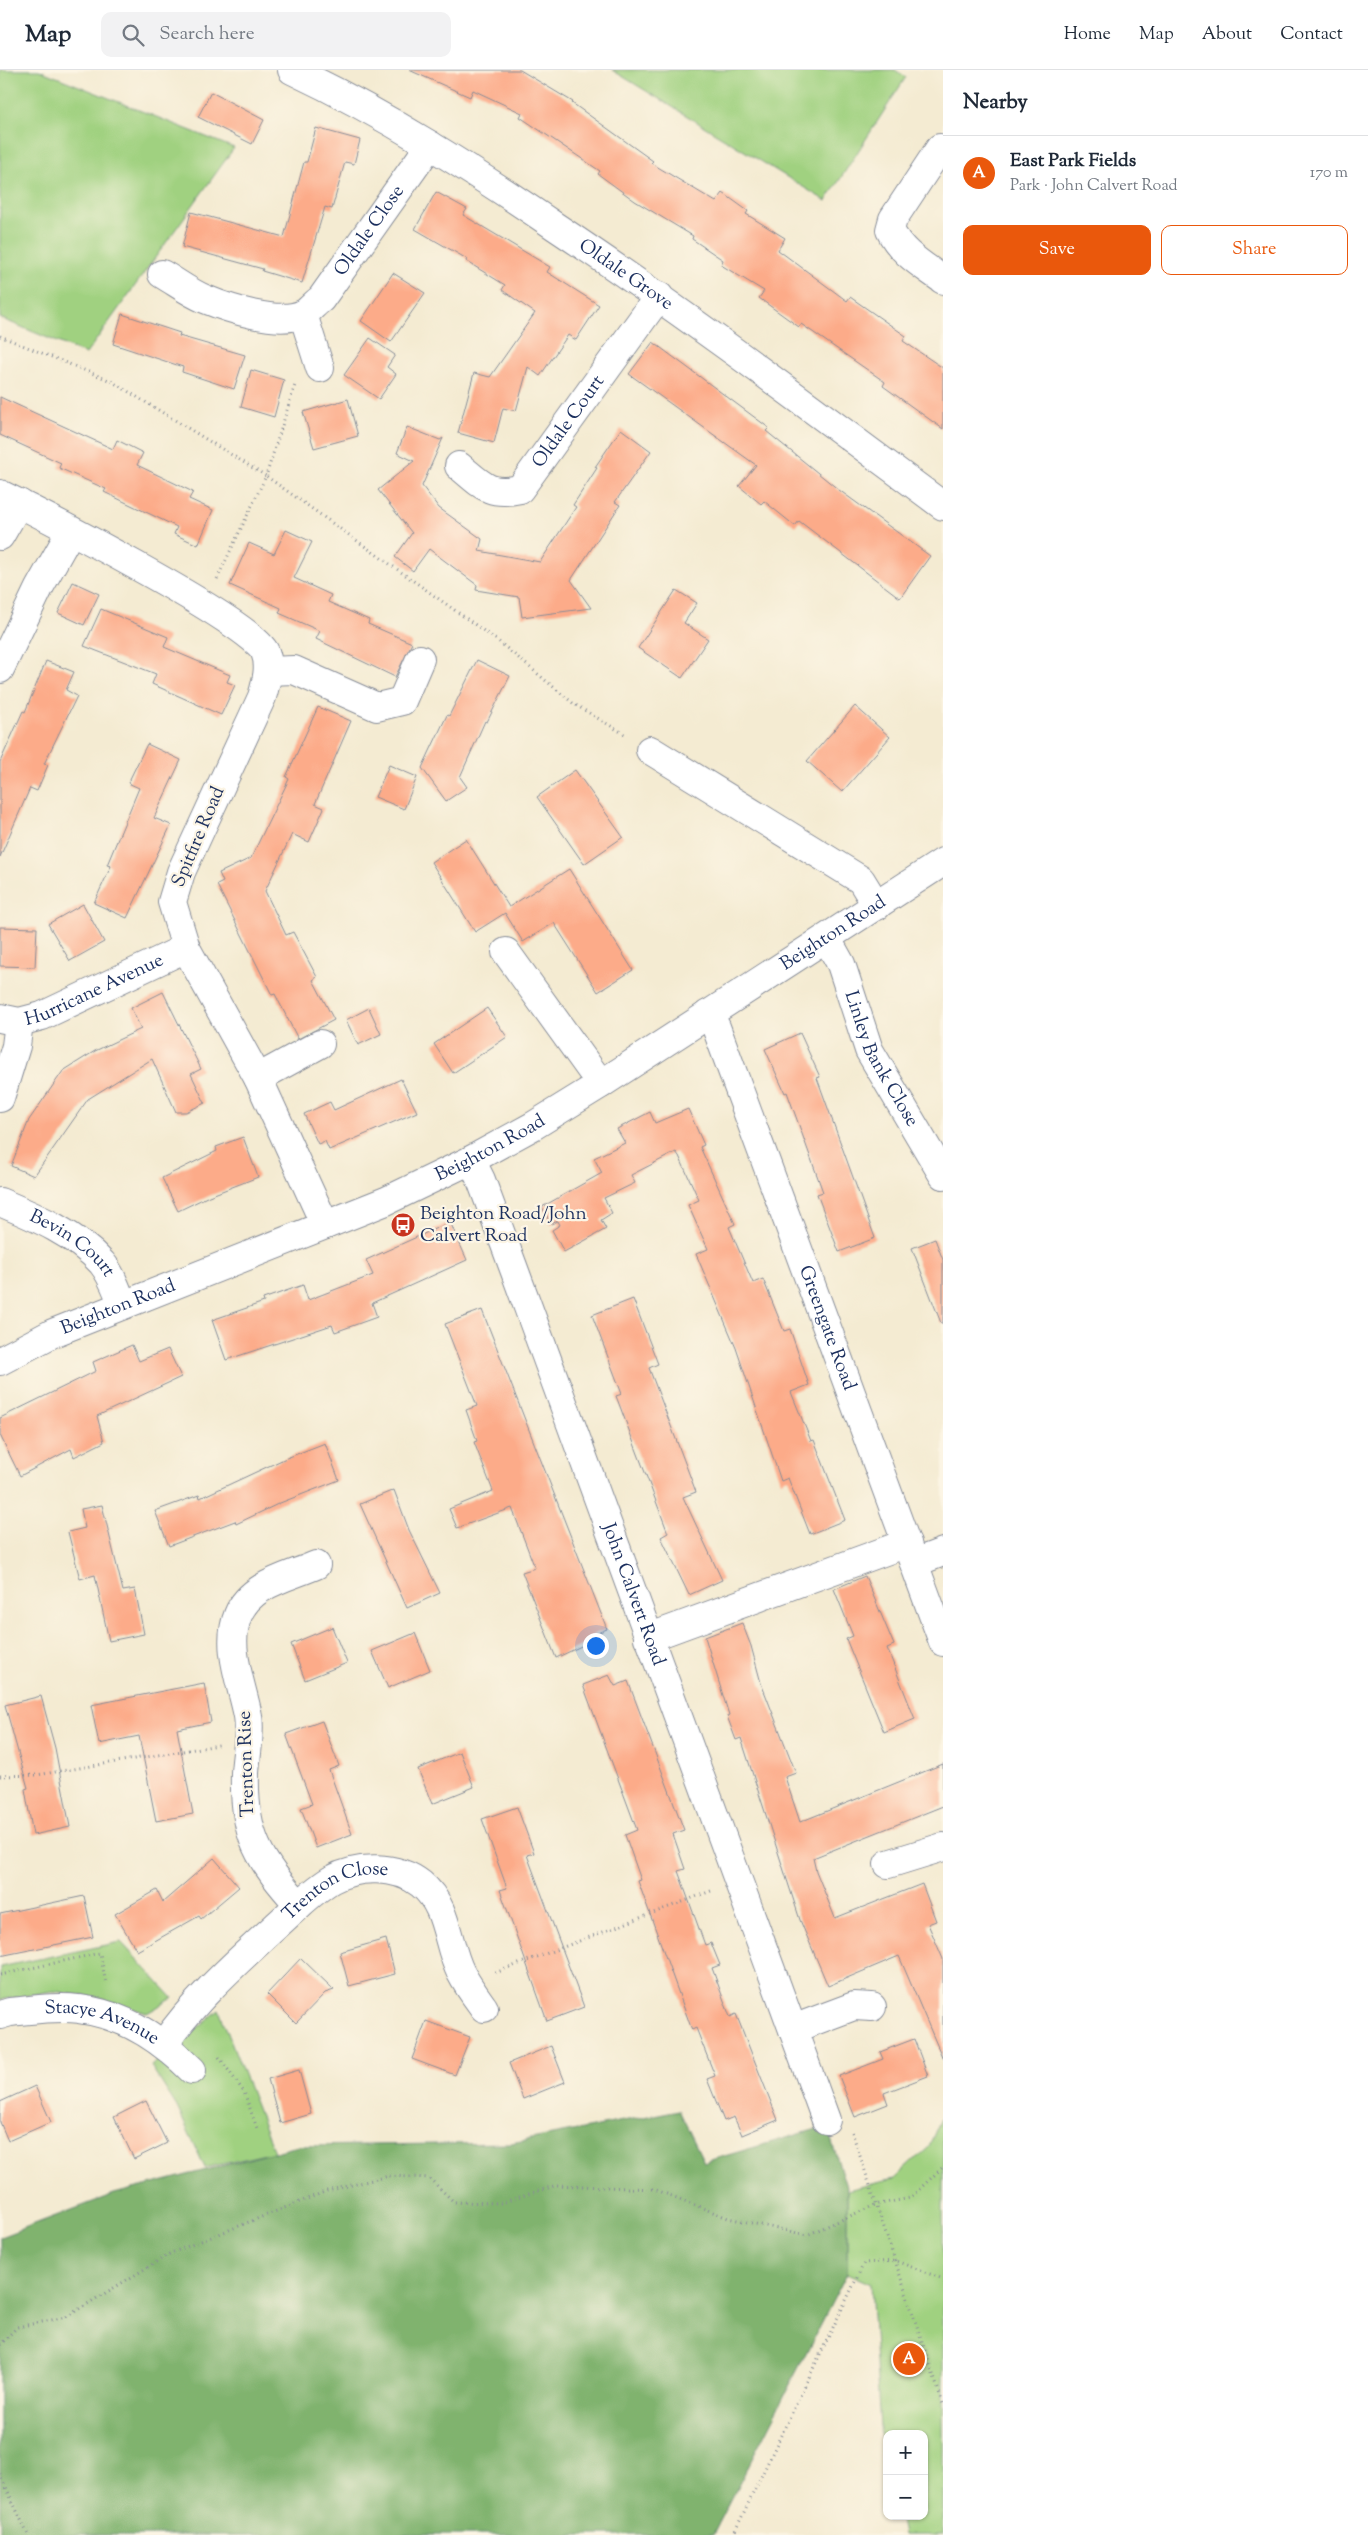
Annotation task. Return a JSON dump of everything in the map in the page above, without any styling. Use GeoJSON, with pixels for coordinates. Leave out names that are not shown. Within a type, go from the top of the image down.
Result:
{"type":"FeatureCollection","features":[{"type":"Feature","properties":{"kind":"street","name":"Oldale Grove"},"geometry":{"type":"LineString","coordinates":[[292,70],[340,93],[430,145],[659,296],[943,506]]}},
{"type":"Feature","properties":{"kind":"street","name":"Oldale Close"},"geometry":{"type":"LineString","coordinates":[[303,314],[321,299],[430,145]]}},
{"type":"Feature","properties":{"kind":"street"},"geometry":{"type":"LineString","coordinates":[[940,148],[893,219],[890,230],[896,243],[943,280]]}},
{"type":"Feature","properties":{"kind":"street"},"geometry":{"type":"LineString","coordinates":[[162,274],[204,299],[244,312],[272,316],[303,314],[320,368]]}},
{"type":"Feature","properties":{"kind":"street","name":"Oldale Court"},"geometry":{"type":"LineString","coordinates":[[459,466],[482,484],[498,493],[520,489],[659,296]]}},
{"type":"Feature","properties":{"kind":"street"},"geometry":{"type":"LineString","coordinates":[[0,536],[10,499]]}},
{"type":"Feature","properties":{"kind":"street","name":"Spitfire Road"},"geometry":{"type":"LineString","coordinates":[[10,499],[106,549],[204,606],[252,638],[265,651],[268,672],[262,697],[181,872],[172,902],[186,948],[258,1078],[325,1226]]}},
{"type":"Feature","properties":{"kind":"street"},"geometry":{"type":"LineString","coordinates":[[0,670],[39,588],[71,531]]}},
{"type":"Feature","properties":{"kind":"street"},"geometry":{"type":"LineString","coordinates":[[268,672],[294,670],[377,707],[402,701],[420,659]]}},
{"type":"Feature","properties":{"kind":"street"},"geometry":{"type":"LineString","coordinates":[[650,750],[861,880],[877,906]]}},
{"type":"Feature","properties":{"kind":"street","name":"Beighton Road"},"geometry":{"type":"LineString","coordinates":[[0,1361],[46,1337],[123,1305],[386,1201],[471,1160],[533,1126],[601,1084],[943,862]]}},
{"type":"Feature","properties":{"kind":"street","name":"Linley Bank Close"},"geometry":{"type":"LineString","coordinates":[[827,939],[841,964],[869,1050],[943,1175]]}},
{"type":"Feature","properties":{"kind":"street","name":"Hurricane Avenue"},"geometry":{"type":"LineString","coordinates":[[9,1020],[42,1016],[186,948]]}},
{"type":"Feature","properties":{"kind":"street"},"geometry":{"type":"LineString","coordinates":[[506,952],[601,1084]]}},
{"type":"Feature","properties":{"kind":"street","name":"Greengate Road"},"geometry":{"type":"LineString","coordinates":[[708,1014],[716,1027],[943,1642]]}},
{"type":"Feature","properties":{"kind":"street"},"geometry":{"type":"LineString","coordinates":[[0,1098],[16,1046],[9,1020]]}},
{"type":"Feature","properties":{"kind":"street"},"geometry":{"type":"LineString","coordinates":[[258,1078],[320,1044]]}},
{"type":"Feature","properties":{"kind":"street","name":"John Calvert Road"},"geometry":{"type":"LineString","coordinates":[[471,1160],[481,1180],[508,1252],[793,2029],[838,2123]]}},
{"type":"Feature","properties":{"kind":"street","name":"Bevin Court"},"geometry":{"type":"LineString","coordinates":[[0,1202],[43,1220],[74,1240],[102,1263],[112,1278],[123,1305]]}},
{"type":"Feature","properties":{"kind":"street"},"geometry":{"type":"LineString","coordinates":[[648,1638],[910,1553],[943,1552]]}},
{"type":"Feature","properties":{"kind":"street","name":"Trenton Rise"},"geometry":{"type":"LineString","coordinates":[[299,1905],[269,1871],[252,1838],[246,1814],[245,1784],[248,1718],[233,1643],[237,1616],[254,1593],[269,1584],[316,1565]]}},
{"type":"Feature","properties":{"kind":"street"},"geometry":{"type":"LineString","coordinates":[[888,1864],[943,1846]]}},
{"type":"Feature","properties":{"kind":"street","name":"Trenton Close"},"geometry":{"type":"LineString","coordinates":[[164,2044],[201,1998],[299,1905],[332,1880],[354,1871],[378,1868],[400,1874],[421,1884],[437,1904],[447,1924],[460,1973],[484,2008]]}},
{"type":"Feature","properties":{"kind":"street"},"geometry":{"type":"LineString","coordinates":[[793,2029],[854,2006],[872,2007]]}},
{"type":"Feature","properties":{"kind":"street","name":"Stacye Avenue"},"geometry":{"type":"LineString","coordinates":[[0,2015],[10,2012],[79,2009],[112,2016],[164,2044],[192,2070]]}},
{"type":"Feature","properties":{"kind":"path"},"geometry":{"type":"LineString","coordinates":[[0,336],[111,382],[266,476],[498,641],[574,704],[650,750]]}},
{"type":"Feature","properties":{"kind":"path"},"geometry":{"type":"LineString","coordinates":[[204,606],[266,476],[296,382]]}},
{"type":"Feature","properties":{"kind":"path"},"geometry":{"type":"LineString","coordinates":[[0,1776],[37,1775],[220,1745]]}},
{"type":"Feature","properties":{"kind":"path"},"geometry":{"type":"LineString","coordinates":[[487,1976],[738,1881]]}},
{"type":"Feature","properties":{"kind":"path"},"geometry":{"type":"LineString","coordinates":[[0,1975],[100,1953],[107,1987]]}},
{"type":"Feature","properties":{"kind":"path"},"geometry":{"type":"LineString","coordinates":[[216,2054],[244,2092],[258,2131]]}},
{"type":"Feature","properties":{"kind":"path"},"geometry":{"type":"LineString","coordinates":[[838,2123],[875,2205],[896,2261],[943,2404]]}},
{"type":"Feature","properties":{"kind":"path"},"geometry":{"type":"LineString","coordinates":[[0,2345],[17,2327],[66,2316],[171,2252],[327,2192],[389,2176],[429,2178],[454,2202],[501,2203],[557,2185],[654,2189],[728,2218],[807,2235],[875,2205],[910,2198],[943,2167]]}},
{"type":"Feature","properties":{"kind":"path"},"geometry":{"type":"LineString","coordinates":[[733,2535],[864,2262],[896,2261],[943,2279]]}},
{"type":"Feature","properties":{"kind":"path"},"geometry":{"type":"LineString","coordinates":[[0,2474],[28,2535]]}},
{"type":"Feature","properties":{"kind":"green space"},"geometry":{"type":"Polygon","coordinates":[[[0,70],[39,70],[234,148],[86,354],[0,318],[0,70]]]}},
{"type":"Feature","properties":{"kind":"green space"},"geometry":{"type":"Polygon","coordinates":[[[612,70],[895,70],[906,77],[826,201],[612,70]]]}},
{"type":"Feature","properties":{"kind":"green space"},"geometry":{"type":"Polygon","coordinates":[[[121,1942],[173,1998],[147,2013],[102,1999],[53,1991],[0,2000],[0,1967],[121,1942]]]}},
{"type":"Feature","properties":{"kind":"green space"},"geometry":{"type":"Polygon","coordinates":[[[219,2010],[274,2152],[205,2168],[177,2107],[151,2066],[219,2010]]]}},
{"type":"Feature","properties":{"kind":"green space"},"geometry":{"type":"Polygon","coordinates":[[[679,2110],[704,2162],[827,2126],[847,2190],[847,2273],[713,2535],[0,2535],[0,2237],[114,2194],[298,2146],[511,2143],[679,2110]]]}},
{"type":"Feature","properties":{"kind":"green space"},"geometry":{"type":"Polygon","coordinates":[[[943,2114],[943,2535],[903,2535],[900,2520],[928,2520],[928,2430],[883,2430],[883,2451],[871,2284],[847,2273],[847,2190],[894,2179],[929,2146],[943,2114]]]}},
{"type":"Feature","properties":{"kind":"building"},"geometry":{"type":"Polygon","coordinates":[[[409,70],[520,70],[573,102],[653,161],[651,163],[716,202],[723,193],[748,211],[746,214],[785,238],[778,250],[847,301],[850,297],[906,336],[903,341],[943,368],[943,429],[883,386],[885,382],[801,324],[799,327],[759,298],[764,291],[721,265],[723,260],[692,239],[693,236],[635,201],[598,174],[600,171],[520,117],[522,113],[473,90],[470,97],[409,70]]]}},
{"type":"Feature","properties":{"kind":"building"},"geometry":{"type":"Polygon","coordinates":[[[211,92],[264,120],[252,144],[198,117],[211,92]]]}},
{"type":"Feature","properties":{"kind":"building"},"geometry":{"type":"Polygon","coordinates":[[[316,128],[360,140],[354,164],[345,162],[332,209],[325,207],[302,283],[262,271],[263,269],[182,247],[191,212],[284,237],[304,162],[307,162],[316,128]]]}},
{"type":"Feature","properties":{"kind":"building"},"geometry":{"type":"Polygon","coordinates":[[[436,192],[467,209],[463,215],[550,267],[547,272],[599,305],[576,340],[568,335],[540,376],[528,367],[516,411],[503,408],[494,443],[458,433],[474,373],[490,377],[535,313],[502,290],[505,285],[466,261],[467,259],[415,229],[436,192]]]}},
{"type":"Feature","properties":{"kind":"building"},"geometry":{"type":"Polygon","coordinates":[[[393,273],[425,293],[391,342],[361,321],[393,273]]]}},
{"type":"Feature","properties":{"kind":"building"},"geometry":{"type":"Polygon","coordinates":[[[122,314],[180,333],[179,336],[245,355],[234,389],[182,372],[183,367],[113,344],[122,314]]]}},
{"type":"Feature","properties":{"kind":"building"},"geometry":{"type":"Polygon","coordinates":[[[370,338],[395,355],[387,367],[396,374],[379,399],[344,375],[370,338]]]}},
{"type":"Feature","properties":{"kind":"building"},"geometry":{"type":"Polygon","coordinates":[[[653,342],[769,428],[766,431],[839,490],[930,556],[900,598],[799,521],[795,526],[764,501],[761,504],[739,486],[756,465],[629,374],[653,342]]]}},
{"type":"Feature","properties":{"kind":"building"},"geometry":{"type":"Polygon","coordinates":[[[251,370],[284,380],[274,417],[241,407],[251,370]]]}},
{"type":"Feature","properties":{"kind":"building"},"geometry":{"type":"Polygon","coordinates":[[[0,397],[113,449],[117,440],[143,453],[137,465],[193,492],[189,499],[213,510],[198,545],[174,534],[177,527],[104,492],[106,489],[59,468],[61,463],[0,435],[0,397]]]}},
{"type":"Feature","properties":{"kind":"building"},"geometry":{"type":"Polygon","coordinates":[[[348,399],[358,436],[314,448],[303,412],[348,399]]]}},
{"type":"Feature","properties":{"kind":"building"},"geometry":{"type":"Polygon","coordinates":[[[407,427],[440,440],[443,438],[422,486],[439,508],[482,539],[479,551],[540,562],[576,507],[573,505],[597,468],[595,467],[621,429],[651,451],[615,502],[620,505],[571,580],[591,608],[522,617],[519,597],[476,590],[477,585],[429,549],[413,571],[395,557],[412,533],[378,490],[414,461],[397,453],[407,427]]]}},
{"type":"Feature","properties":{"kind":"building"},"geometry":{"type":"Polygon","coordinates":[[[286,530],[312,542],[294,578],[331,595],[328,602],[369,620],[368,624],[412,643],[395,677],[316,639],[320,631],[279,613],[281,608],[230,585],[249,543],[274,554],[286,530]]]}},
{"type":"Feature","properties":{"kind":"building"},"geometry":{"type":"Polygon","coordinates":[[[73,582],[99,594],[84,625],[58,613],[73,582]]]}},
{"type":"Feature","properties":{"kind":"building"},"geometry":{"type":"Polygon","coordinates":[[[676,590],[697,603],[684,623],[708,639],[682,678],[638,648],[676,590]]]}},
{"type":"Feature","properties":{"kind":"building"},"geometry":{"type":"Polygon","coordinates":[[[101,609],[168,637],[164,647],[230,675],[227,682],[235,685],[221,715],[152,684],[156,674],[84,646],[101,609]]]}},
{"type":"Feature","properties":{"kind":"building"},"geometry":{"type":"Polygon","coordinates":[[[477,660],[510,676],[487,722],[485,721],[460,777],[467,787],[446,801],[422,768],[447,715],[449,716],[477,660]]]}},
{"type":"Feature","properties":{"kind":"building"},"geometry":{"type":"Polygon","coordinates":[[[46,661],[74,672],[66,690],[77,696],[44,764],[48,765],[37,791],[30,788],[0,857],[0,762],[23,711],[25,712],[46,661]]]}},
{"type":"Feature","properties":{"kind":"building"},"geometry":{"type":"Polygon","coordinates":[[[855,706],[890,737],[842,792],[807,761],[855,706]]]}},
{"type":"Feature","properties":{"kind":"building"},"geometry":{"type":"Polygon","coordinates":[[[318,707],[351,721],[315,804],[324,808],[309,842],[292,834],[265,891],[286,935],[293,932],[317,977],[313,980],[334,1020],[298,1039],[275,994],[272,995],[217,885],[223,882],[219,873],[251,858],[289,779],[286,777],[318,707]]]}},
{"type":"Feature","properties":{"kind":"building"},"geometry":{"type":"Polygon","coordinates":[[[147,744],[181,760],[154,818],[171,825],[127,918],[94,903],[111,866],[107,865],[139,788],[128,783],[147,744]]]}},
{"type":"Feature","properties":{"kind":"building"},"geometry":{"type":"Polygon","coordinates":[[[389,765],[417,777],[404,809],[375,797],[389,765]]]}},
{"type":"Feature","properties":{"kind":"building"},"geometry":{"type":"Polygon","coordinates":[[[575,770],[623,837],[584,864],[537,797],[575,770]]]}},
{"type":"Feature","properties":{"kind":"building"},"geometry":{"type":"Polygon","coordinates":[[[466,839],[509,907],[569,869],[633,970],[598,992],[554,923],[523,942],[505,913],[475,932],[431,862],[466,839]]]}},
{"type":"Feature","properties":{"kind":"building"},"geometry":{"type":"Polygon","coordinates":[[[83,904],[104,942],[70,961],[48,924],[83,904]]]}},
{"type":"Feature","properties":{"kind":"building"},"geometry":{"type":"Polygon","coordinates":[[[0,927],[37,928],[35,967],[0,966],[0,927]]]}},
{"type":"Feature","properties":{"kind":"building"},"geometry":{"type":"Polygon","coordinates":[[[163,992],[201,1069],[191,1074],[205,1103],[186,1112],[176,1112],[152,1059],[88,1099],[34,1176],[11,1166],[29,1120],[63,1071],[95,1051],[141,1029],[131,1008],[163,992]]]}},
{"type":"Feature","properties":{"kind":"building"},"geometry":{"type":"Polygon","coordinates":[[[369,1008],[381,1034],[358,1045],[346,1020],[369,1008]]]}},
{"type":"Feature","properties":{"kind":"building"},"geometry":{"type":"Polygon","coordinates":[[[487,1008],[507,1037],[453,1073],[434,1044],[487,1008]]]}},
{"type":"Feature","properties":{"kind":"building"},"geometry":{"type":"Polygon","coordinates":[[[800,1033],[820,1077],[817,1078],[875,1238],[839,1252],[817,1194],[823,1192],[787,1092],[785,1093],[765,1049],[800,1033]]]}},
{"type":"Feature","properties":{"kind":"building"},"geometry":{"type":"Polygon","coordinates":[[[401,1079],[417,1112],[329,1150],[325,1141],[318,1144],[304,1114],[330,1102],[334,1110],[401,1079]]]}},
{"type":"Feature","properties":{"kind":"building"},"geometry":{"type":"Polygon","coordinates":[[[688,1109],[704,1145],[700,1147],[735,1224],[729,1227],[753,1283],[763,1279],[784,1331],[790,1329],[809,1385],[791,1392],[811,1441],[814,1440],[845,1520],[810,1534],[788,1478],[781,1481],[736,1348],[696,1254],[708,1249],[688,1205],[699,1200],[676,1152],[631,1175],[635,1183],[604,1198],[612,1213],[601,1220],[606,1229],[564,1252],[552,1230],[560,1225],[558,1221],[551,1224],[542,1207],[602,1173],[594,1158],[625,1143],[617,1129],[650,1112],[655,1123],[688,1109]]]}},
{"type":"Feature","properties":{"kind":"building"},"geometry":{"type":"Polygon","coordinates":[[[243,1137],[258,1177],[209,1196],[178,1211],[162,1178],[217,1151],[216,1147],[243,1137]]]}},
{"type":"Feature","properties":{"kind":"building"},"geometry":{"type":"Polygon","coordinates":[[[450,1222],[467,1260],[372,1303],[377,1317],[335,1332],[332,1325],[226,1360],[212,1320],[264,1302],[263,1299],[303,1285],[308,1300],[373,1275],[366,1260],[450,1222]]]}},
{"type":"Feature","properties":{"kind":"building"},"geometry":{"type":"Polygon","coordinates":[[[935,1239],[943,1260],[943,1323],[941,1323],[912,1248],[935,1239]]]}},
{"type":"Feature","properties":{"kind":"building"},"geometry":{"type":"Polygon","coordinates":[[[633,1299],[658,1364],[649,1368],[696,1492],[683,1497],[722,1580],[689,1595],[661,1537],[668,1533],[616,1396],[622,1394],[592,1315],[633,1299]]]}},
{"type":"Feature","properties":{"kind":"building"},"geometry":{"type":"Polygon","coordinates":[[[482,1310],[607,1629],[592,1635],[594,1640],[556,1658],[522,1572],[535,1568],[512,1508],[457,1528],[449,1509],[493,1491],[474,1442],[477,1441],[466,1410],[477,1406],[445,1324],[482,1310]]]}},
{"type":"Feature","properties":{"kind":"building"},"geometry":{"type":"Polygon","coordinates":[[[132,1345],[139,1361],[168,1349],[181,1377],[97,1416],[104,1442],[74,1457],[71,1449],[20,1476],[0,1435],[0,1418],[96,1371],[93,1362],[132,1345]]]}},
{"type":"Feature","properties":{"kind":"building"},"geometry":{"type":"Polygon","coordinates":[[[325,1443],[339,1480],[280,1503],[236,1524],[235,1521],[169,1546],[155,1511],[199,1495],[200,1498],[284,1459],[325,1443]]]}},
{"type":"Feature","properties":{"kind":"building"},"geometry":{"type":"Polygon","coordinates":[[[394,1490],[409,1530],[440,1593],[407,1608],[360,1504],[394,1490]]]}},
{"type":"Feature","properties":{"kind":"building"},"geometry":{"type":"Polygon","coordinates":[[[102,1505],[123,1591],[135,1589],[144,1634],[109,1641],[95,1575],[80,1579],[68,1532],[85,1528],[81,1509],[102,1505]]]}},
{"type":"Feature","properties":{"kind":"building"},"geometry":{"type":"Polygon","coordinates":[[[865,1576],[894,1645],[887,1648],[915,1719],[884,1732],[846,1639],[853,1636],[834,1589],[865,1576]]]}},
{"type":"Feature","properties":{"kind":"building"},"geometry":{"type":"Polygon","coordinates":[[[742,1623],[751,1646],[761,1683],[796,1773],[785,1777],[800,1822],[943,1764],[943,1806],[813,1858],[816,1871],[835,1918],[922,1884],[936,1921],[928,1924],[943,1959],[943,2059],[899,1956],[828,1986],[800,1920],[741,1738],[736,1740],[727,1716],[729,1715],[705,1637],[742,1623]]]}},
{"type":"Feature","properties":{"kind":"building"},"geometry":{"type":"Polygon","coordinates":[[[332,1627],[347,1663],[305,1680],[291,1644],[332,1627]]]}},
{"type":"Feature","properties":{"kind":"building"},"geometry":{"type":"Polygon","coordinates":[[[415,1633],[430,1670],[388,1688],[372,1651],[415,1633]]]}},
{"type":"Feature","properties":{"kind":"building"},"geometry":{"type":"Polygon","coordinates":[[[609,1675],[615,1686],[628,1681],[684,1830],[673,1834],[685,1869],[678,1871],[705,1945],[711,1943],[720,1965],[712,1968],[730,2017],[736,2014],[778,2120],[742,2135],[734,2117],[724,2121],[707,2079],[715,2076],[696,2028],[692,2030],[638,1881],[641,1880],[625,1835],[637,1830],[583,1685],[609,1675]]]}},
{"type":"Feature","properties":{"kind":"building"},"geometry":{"type":"Polygon","coordinates":[[[204,1683],[211,1722],[177,1729],[193,1814],[156,1821],[139,1736],[99,1744],[91,1705],[204,1683]]]}},
{"type":"Feature","properties":{"kind":"building"},"geometry":{"type":"Polygon","coordinates":[[[41,1696],[55,1748],[70,1827],[33,1835],[25,1789],[28,1788],[5,1705],[41,1696]]]}},
{"type":"Feature","properties":{"kind":"building"},"geometry":{"type":"Polygon","coordinates":[[[322,1721],[339,1766],[329,1770],[352,1834],[316,1848],[301,1808],[312,1804],[286,1734],[322,1721]]]}},
{"type":"Feature","properties":{"kind":"building"},"geometry":{"type":"Polygon","coordinates":[[[460,1752],[474,1787],[432,1804],[418,1769],[460,1752]]]}},
{"type":"Feature","properties":{"kind":"building"},"geometry":{"type":"Polygon","coordinates":[[[517,1807],[534,1853],[527,1855],[584,2007],[547,2021],[500,1890],[507,1888],[482,1819],[517,1807]]]}},
{"type":"Feature","properties":{"kind":"building"},"geometry":{"type":"Polygon","coordinates":[[[214,1858],[239,1887],[201,1919],[199,1916],[137,1951],[115,1914],[157,1890],[163,1902],[214,1858]]]}},
{"type":"Feature","properties":{"kind":"building"},"geometry":{"type":"Polygon","coordinates":[[[84,1896],[93,1937],[0,1956],[0,1914],[84,1896]]]}},
{"type":"Feature","properties":{"kind":"building"},"geometry":{"type":"Polygon","coordinates":[[[386,1939],[395,1974],[349,1986],[340,1952],[386,1939]]]}},
{"type":"Feature","properties":{"kind":"building"},"geometry":{"type":"Polygon","coordinates":[[[301,1958],[334,1990],[325,1993],[296,2023],[267,1994],[301,1958]]]}},
{"type":"Feature","properties":{"kind":"building"},"geometry":{"type":"Polygon","coordinates":[[[426,2021],[470,2037],[455,2075],[412,2059],[426,2021]]]}},
{"type":"Feature","properties":{"kind":"building"},"geometry":{"type":"Polygon","coordinates":[[[914,2039],[928,2076],[884,2093],[888,2104],[855,2117],[839,2076],[883,2059],[880,2052],[914,2039]]]}},
{"type":"Feature","properties":{"kind":"building"},"geometry":{"type":"Polygon","coordinates":[[[551,2046],[565,2082],[523,2099],[509,2063],[551,2046]]]}},
{"type":"Feature","properties":{"kind":"building"},"geometry":{"type":"Polygon","coordinates":[[[299,2070],[311,2114],[280,2123],[268,2079],[299,2070]]]}},
{"type":"Feature","properties":{"kind":"building"},"geometry":{"type":"Polygon","coordinates":[[[35,2086],[51,2122],[8,2141],[0,2122],[0,2102],[35,2086]]]}},
{"type":"Feature","properties":{"kind":"building"},"geometry":{"type":"Polygon","coordinates":[[[146,2101],[167,2143],[134,2159],[114,2117],[146,2101]]]}},
{"type":"Feature","properties":{"kind":"place","name":"Beighton Road/John Calvert Road"},"geometry":{"type":"Point","coordinates":[403,1225]}},
{"type":"Feature","properties":{"kind":"place","name":"East Park Fields"},"geometry":{"type":"Point","coordinates":[909,2359]}}]}
